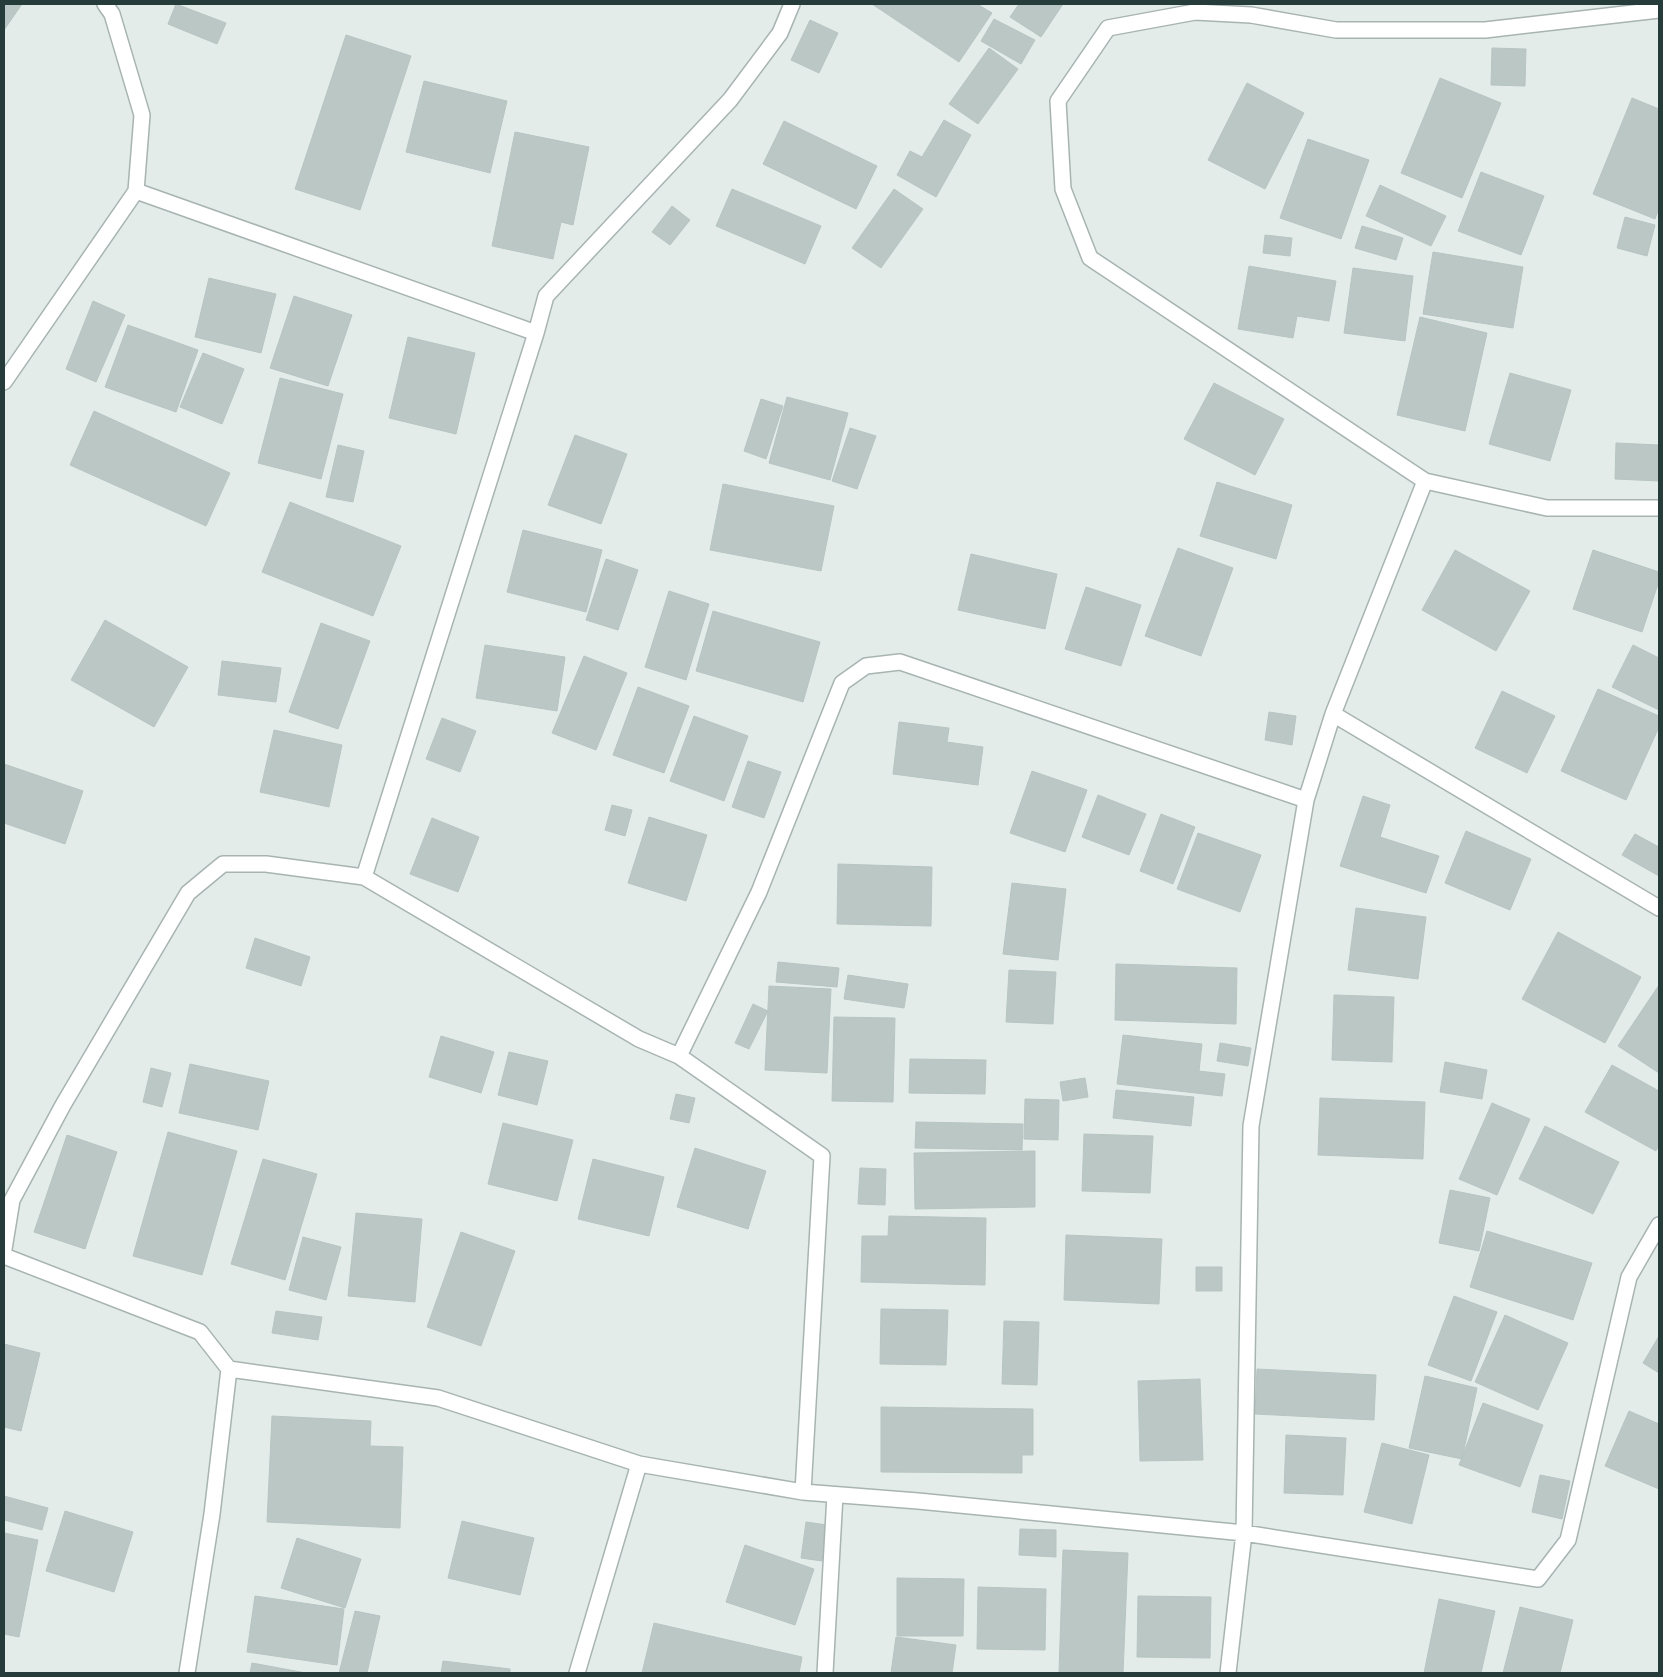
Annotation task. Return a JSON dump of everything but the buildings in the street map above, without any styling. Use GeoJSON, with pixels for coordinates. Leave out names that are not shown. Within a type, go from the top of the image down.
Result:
{"type":"FeatureCollection","features":[{"type":"Feature","properties":{"kind":"street"},"geometry":{"type":"LineString","coordinates":[[4,382],[136,190],[142,115],[112,14],[106,4]]}},
{"type":"Feature","properties":{"kind":"street"},"geometry":{"type":"LineString","coordinates":[[364,877],[536,333],[546,296],[730,100],[780,33],[792,4]]}},
{"type":"Feature","properties":{"kind":"street"},"geometry":{"type":"LineString","coordinates":[[1659,10],[1486,30],[1336,30],[1251,15],[1195,12],[1108,28],[1058,101],[1064,189],[1090,258],[1425,481],[1547,508],[1659,508]]}},
{"type":"Feature","properties":{"kind":"street"},"geometry":{"type":"LineString","coordinates":[[136,190],[536,333]]}},
{"type":"Feature","properties":{"kind":"street"},"geometry":{"type":"LineString","coordinates":[[1228,1673],[1244,1533],[1251,1126],[1306,800],[1333,714],[1425,481]]}},
{"type":"Feature","properties":{"kind":"street"},"geometry":{"type":"LineString","coordinates":[[679,1056],[758,892],[842,683],[866,666],[900,662],[1306,800]]}},
{"type":"Feature","properties":{"kind":"street"},"geometry":{"type":"LineString","coordinates":[[1333,714],[1659,908]]}},
{"type":"Feature","properties":{"kind":"street"},"geometry":{"type":"LineString","coordinates":[[4,1249],[12,1200],[63,1105],[188,893],[223,864],[266,864],[364,877],[639,1039],[679,1056],[822,1156],[803,1492]]}},
{"type":"Feature","properties":{"kind":"street"},"geometry":{"type":"LineString","coordinates":[[4,1256],[200,1332],[229,1369],[438,1398],[639,1464],[803,1492],[918,1501],[1244,1533],[1538,1579],[1568,1540],[1628,1277],[1659,1225]]}},
{"type":"Feature","properties":{"kind":"street"},"geometry":{"type":"LineString","coordinates":[[187,1673],[212,1514],[229,1369]]}},
{"type":"Feature","properties":{"kind":"street"},"geometry":{"type":"LineString","coordinates":[[577,1673],[639,1464]]}},
{"type":"Feature","properties":{"kind":"street"},"geometry":{"type":"LineString","coordinates":[[825,1673],[835,1494]]}}]}
